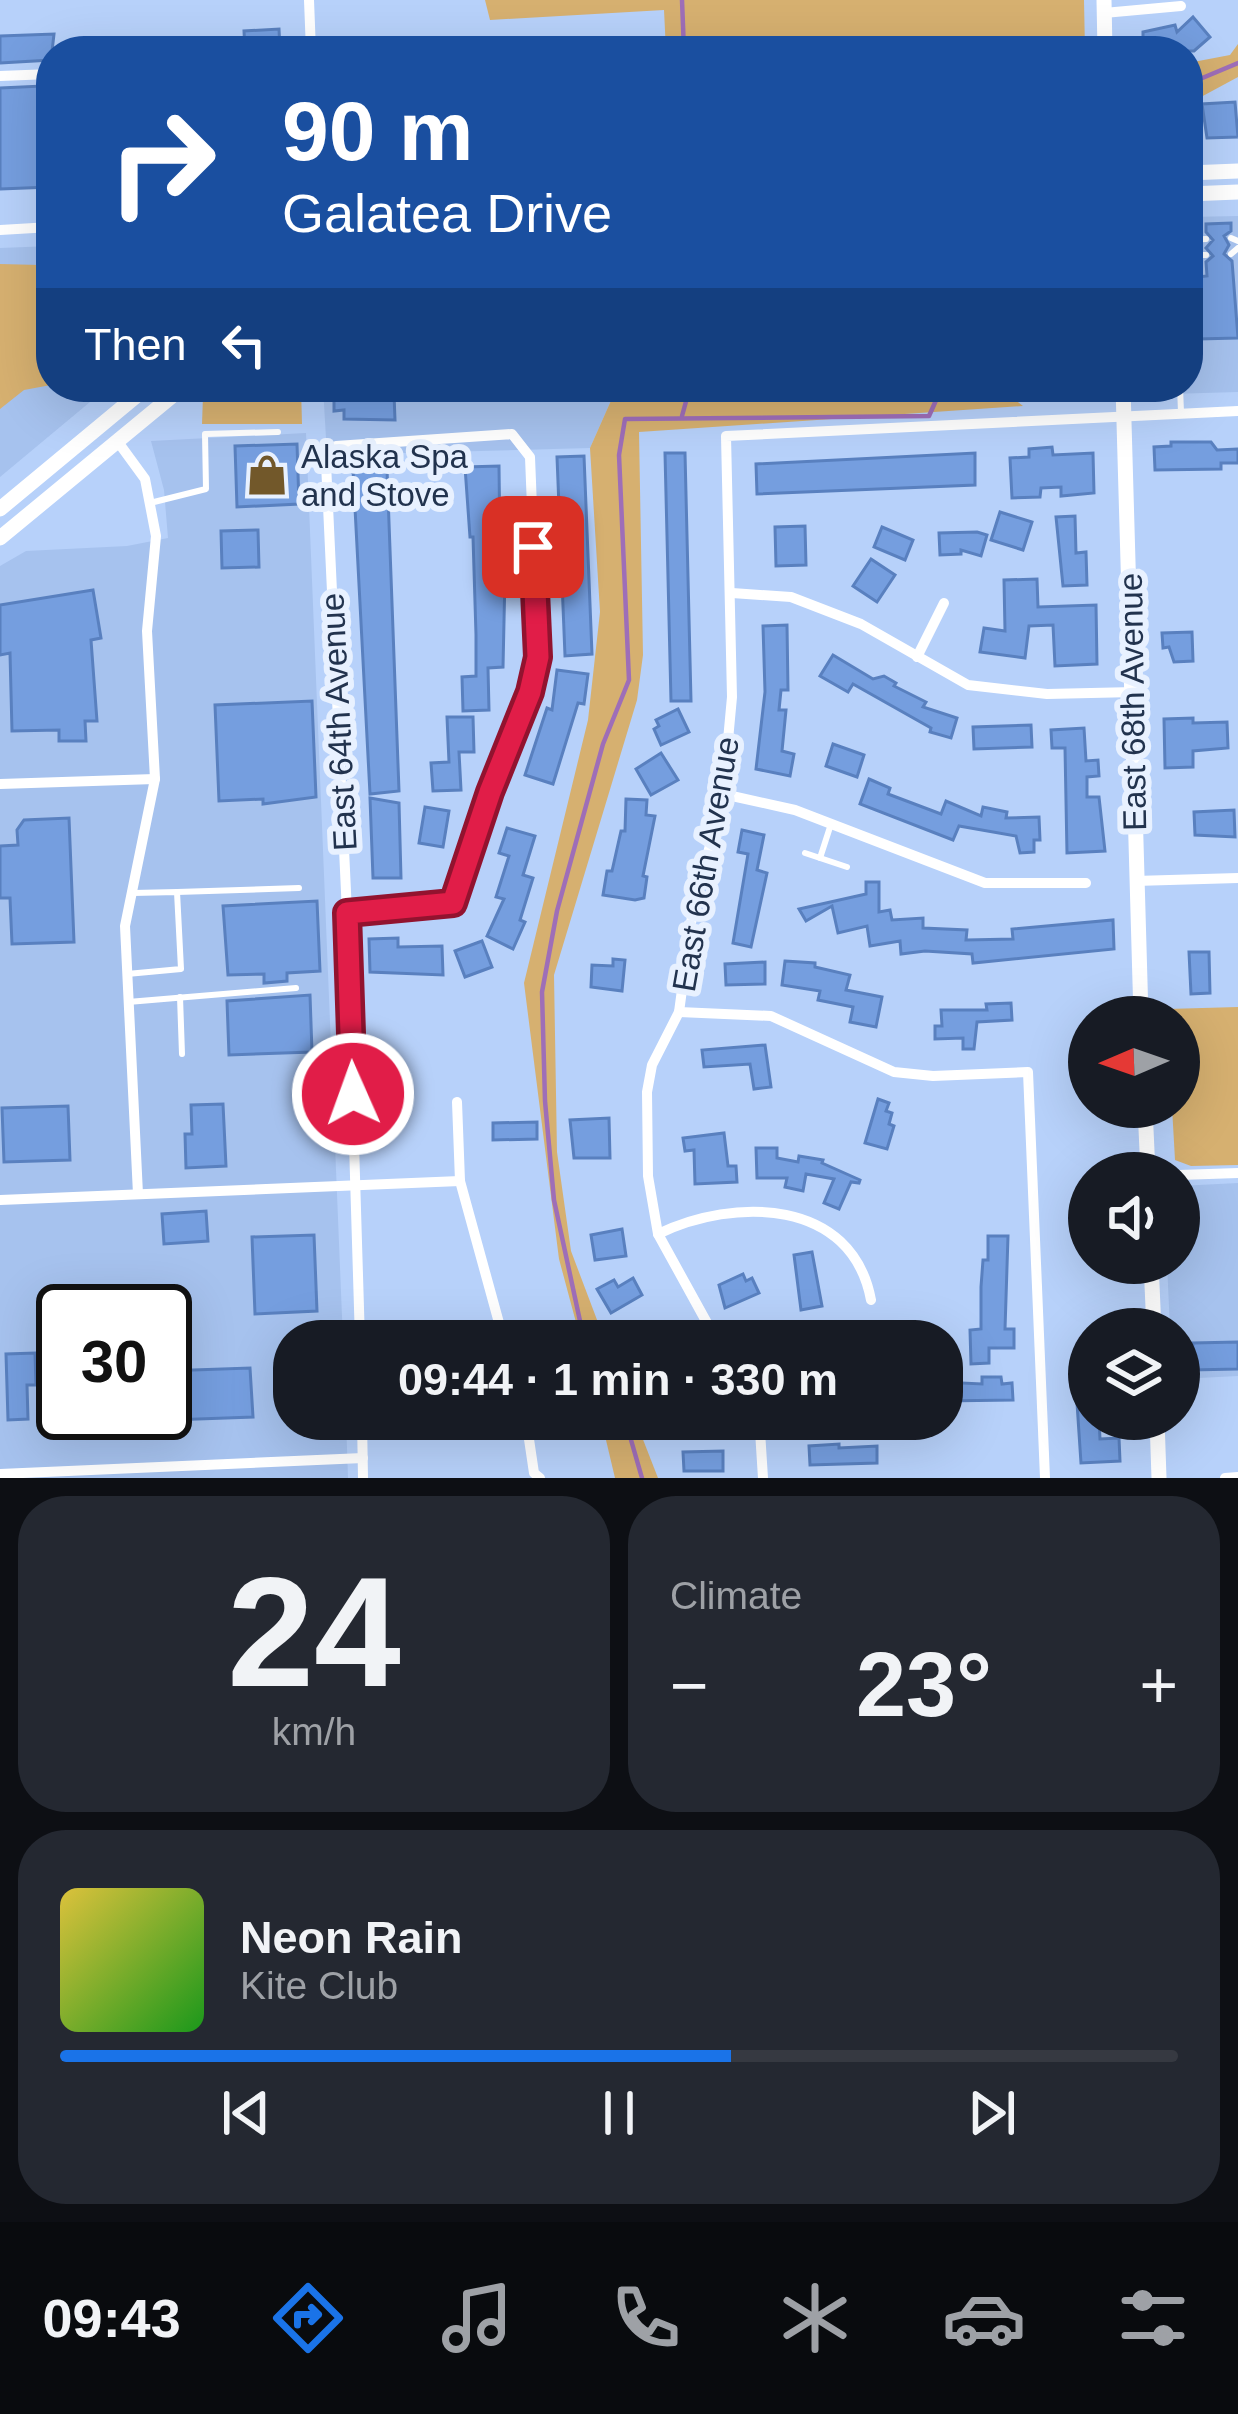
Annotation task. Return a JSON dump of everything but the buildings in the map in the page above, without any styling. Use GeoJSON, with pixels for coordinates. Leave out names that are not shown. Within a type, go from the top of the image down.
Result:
{"type":"FeatureCollection","features":[{"type":"Feature","properties":{"kind":"street"},"geometry":{"type":"LineString","coordinates":[[309,0],[310,36]]}},
{"type":"Feature","properties":{"kind":"street"},"geometry":{"type":"LineString","coordinates":[[1104,7],[1181,7]]}},
{"type":"Feature","properties":{"kind":"street"},"geometry":{"type":"LineString","coordinates":[[0,76],[36,75]]}},
{"type":"Feature","properties":{"kind":"street"},"geometry":{"type":"LineString","coordinates":[[1203,172],[1238,171]]}},
{"type":"Feature","properties":{"kind":"street"},"geometry":{"type":"LineString","coordinates":[[1203,193],[1238,192]]}},
{"type":"Feature","properties":{"kind":"street"},"geometry":{"type":"LineString","coordinates":[[0,230],[36,228]]}},
{"type":"Feature","properties":{"kind":"street"},"geometry":{"type":"LineString","coordinates":[[0,509],[128,402]]}},
{"type":"Feature","properties":{"kind":"street"},"geometry":{"type":"LineString","coordinates":[[136,402],[116,434],[145,479],[156,536],[147,631],[155,779],[125,926],[138,1194]]}},
{"type":"Feature","properties":{"kind":"street"},"geometry":{"type":"LineString","coordinates":[[0,538],[165,402]]}},
{"type":"Feature","properties":{"kind":"street","name":"East 68th Avenue"},"geometry":{"type":"LineString","coordinates":[[1124,402],[1140,996]]}},
{"type":"Feature","properties":{"kind":"street"},"geometry":{"type":"LineString","coordinates":[[1124,414],[1238,411]]}},
{"type":"Feature","properties":{"kind":"street","name":"East 66th Avenue"},"geometry":{"type":"LineString","coordinates":[[705,1320],[658,1234],[647,1176],[647,1092],[652,1065],[679,1012],[692,916],[723,794],[732,698],[726,436],[1124,414]]}},
{"type":"Feature","properties":{"kind":"street","name":"East 64th Avenue"},"geometry":{"type":"LineString","coordinates":[[347,913],[453,903],[530,692],[538,657],[530,457],[512,434],[336,446],[326,463],[359,1320]]}},
{"type":"Feature","properties":{"kind":"street"},"geometry":{"type":"LineString","coordinates":[[732,593],[791,597],[860,625],[968,685],[1047,694],[1135,692]]}},
{"type":"Feature","properties":{"kind":"street"},"geometry":{"type":"LineString","coordinates":[[917,657],[944,603]]}},
{"type":"Feature","properties":{"kind":"street"},"geometry":{"type":"LineString","coordinates":[[0,784],[155,779]]}},
{"type":"Feature","properties":{"kind":"street"},"geometry":{"type":"LineString","coordinates":[[723,794],[795,810],[985,883],[1086,883]]}},
{"type":"Feature","properties":{"kind":"street"},"geometry":{"type":"LineString","coordinates":[[1135,881],[1238,878]]}},
{"type":"Feature","properties":{"kind":"street"},"geometry":{"type":"LineString","coordinates":[[679,1012],[771,1016],[894,1072],[933,1076],[1028,1072],[1045,1478]]}},
{"type":"Feature","properties":{"kind":"street"},"geometry":{"type":"LineString","coordinates":[[457,1102],[460,1181],[498,1320]]}},
{"type":"Feature","properties":{"kind":"street"},"geometry":{"type":"LineString","coordinates":[[1200,1174],[1238,1173]]}},
{"type":"Feature","properties":{"kind":"street"},"geometry":{"type":"LineString","coordinates":[[0,1200],[460,1181]]}},
{"type":"Feature","properties":{"kind":"street"},"geometry":{"type":"LineString","coordinates":[[658,1234],[737,1210],[769,1209],[828,1233],[851,1249],[866,1276],[871,1300]]}},
{"type":"Feature","properties":{"kind":"street"},"geometry":{"type":"LineString","coordinates":[[363,1440],[364,1478]]}},
{"type":"Feature","properties":{"kind":"street"},"geometry":{"type":"LineString","coordinates":[[529,1440],[533,1476]]}},
{"type":"Feature","properties":{"kind":"street"},"geometry":{"type":"LineString","coordinates":[[761,1440],[763,1478]]}},
{"type":"Feature","properties":{"kind":"street"},"geometry":{"type":"LineString","coordinates":[[1158,1440],[1159,1478]]}},
{"type":"Feature","properties":{"kind":"street"},"geometry":{"type":"LineString","coordinates":[[0,1474],[363,1458]]}},
{"type":"Feature","properties":{"kind":"street"},"geometry":{"type":"LineString","coordinates":[[1225,1478],[1238,1477]]}},
{"type":"Feature","properties":{"kind":"lane"},"geometry":{"type":"LineString","coordinates":[[1180,402],[1180,412]]}},
{"type":"Feature","properties":{"kind":"lane"},"geometry":{"type":"LineString","coordinates":[[149,503],[206,490],[205,434],[278,432]]}},
{"type":"Feature","properties":{"kind":"lane"},"geometry":{"type":"LineString","coordinates":[[820,858],[831,824]]}},
{"type":"Feature","properties":{"kind":"lane"},"geometry":{"type":"LineString","coordinates":[[805,853],[847,867]]}},
{"type":"Feature","properties":{"kind":"lane"},"geometry":{"type":"LineString","coordinates":[[131,893],[299,888]]}},
{"type":"Feature","properties":{"kind":"lane"},"geometry":{"type":"LineString","coordinates":[[127,974],[182,969],[177,892]]}},
{"type":"Feature","properties":{"kind":"lane"},"geometry":{"type":"LineString","coordinates":[[128,1002],[296,988]]}},
{"type":"Feature","properties":{"kind":"lane"},"geometry":{"type":"LineString","coordinates":[[180,997],[182,1054]]}},
{"type":"Feature","properties":{"kind":"shaded area"},"geometry":{"type":"Polygon","coordinates":[[[485,0],[1084,0],[1085,36],[665,36],[664,10],[490,20],[485,0]]]}},
{"type":"Feature","properties":{"kind":"shaded area"},"geometry":{"type":"Polygon","coordinates":[[[1238,44],[1238,77],[1203,96],[1203,60],[1230,55],[1238,44]]]}},
{"type":"Feature","properties":{"kind":"shaded area"},"geometry":{"type":"Polygon","coordinates":[[[1238,216],[1238,392],[1203,393],[1203,217],[1238,216]]]}},
{"type":"Feature","properties":{"kind":"shaded area"},"geometry":{"type":"Polygon","coordinates":[[[36,247],[36,402],[90,402],[0,477],[0,248],[36,247]]]}},
{"type":"Feature","properties":{"kind":"shaded area"},"geometry":{"type":"Polygon","coordinates":[[[0,264],[36,265],[36,388],[24,390],[0,409],[0,264]]]}},
{"type":"Feature","properties":{"kind":"shaded area"},"geometry":{"type":"Polygon","coordinates":[[[203,402],[301,402],[302,424],[202,424],[203,402]]]}},
{"type":"Feature","properties":{"kind":"shaded area"},"geometry":{"type":"Polygon","coordinates":[[[324,402],[610,402],[590,448],[327,455],[324,402]]]}},
{"type":"Feature","properties":{"kind":"shaded area"},"geometry":{"type":"Polygon","coordinates":[[[610,402],[1018,402],[1023,406],[639,432],[643,655],[637,700],[554,975],[557,1152],[571,1251],[597,1320],[575,1320],[559,1259],[524,983],[588,720],[600,612],[590,448],[610,402]]]}},
{"type":"Feature","properties":{"kind":"shaded area"},"geometry":{"type":"Polygon","coordinates":[[[726,402],[1008,402],[727,417],[726,402]]]}},
{"type":"Feature","properties":{"kind":"shaded area"},"geometry":{"type":"Polygon","coordinates":[[[306,433],[342,1320],[273,1320],[273,1440],[347,1440],[348,1478],[0,1478],[0,566],[26,551],[127,546],[168,538],[164,490],[151,441],[306,433]]]}},
{"type":"Feature","properties":{"kind":"shaded area"},"geometry":{"type":"Polygon","coordinates":[[[1238,1007],[1238,1165],[1200,1166],[1200,1152],[1175,1152],[1173,1128],[1200,1128],[1200,1008],[1238,1007]]]}},
{"type":"Feature","properties":{"kind":"shaded area"},"geometry":{"type":"Polygon","coordinates":[[[1238,1183],[1238,1376],[1200,1378],[1200,1308],[1169,1308],[1168,1284],[1200,1284],[1200,1185],[1238,1183]]]}},
{"type":"Feature","properties":{"kind":"shaded area"},"geometry":{"type":"Polygon","coordinates":[[[606,1440],[643,1440],[658,1478],[615,1478],[606,1440]]]}},
{"type":"Feature","properties":{"kind":"waterway"},"geometry":{"type":"LineString","coordinates":[[682,0],[683,36]]}},
{"type":"Feature","properties":{"kind":"waterway"},"geometry":{"type":"LineString","coordinates":[[1203,78],[1238,63]]}},
{"type":"Feature","properties":{"kind":"waterway"},"geometry":{"type":"LineString","coordinates":[[682,416],[686,402]]}},
{"type":"Feature","properties":{"kind":"waterway"},"geometry":{"type":"LineString","coordinates":[[580,1320],[554,1200],[542,992],[557,911],[603,744],[629,680],[619,455],[625,419],[929,416],[935,402]]}},
{"type":"Feature","properties":{"kind":"waterway"},"geometry":{"type":"LineString","coordinates":[[631,1440],[642,1478]]}},
{"type":"Feature","properties":{"kind":"place","name":"Alaska Spa and Stove"},"geometry":{"type":"Point","coordinates":[267,475]}},
{"type":"Feature","properties":{"kind":"route"},"geometry":{"type":"LineString","coordinates":[[353,1094],[347,913],[453,903],[530,692],[538,657],[533,547]]}}]}
